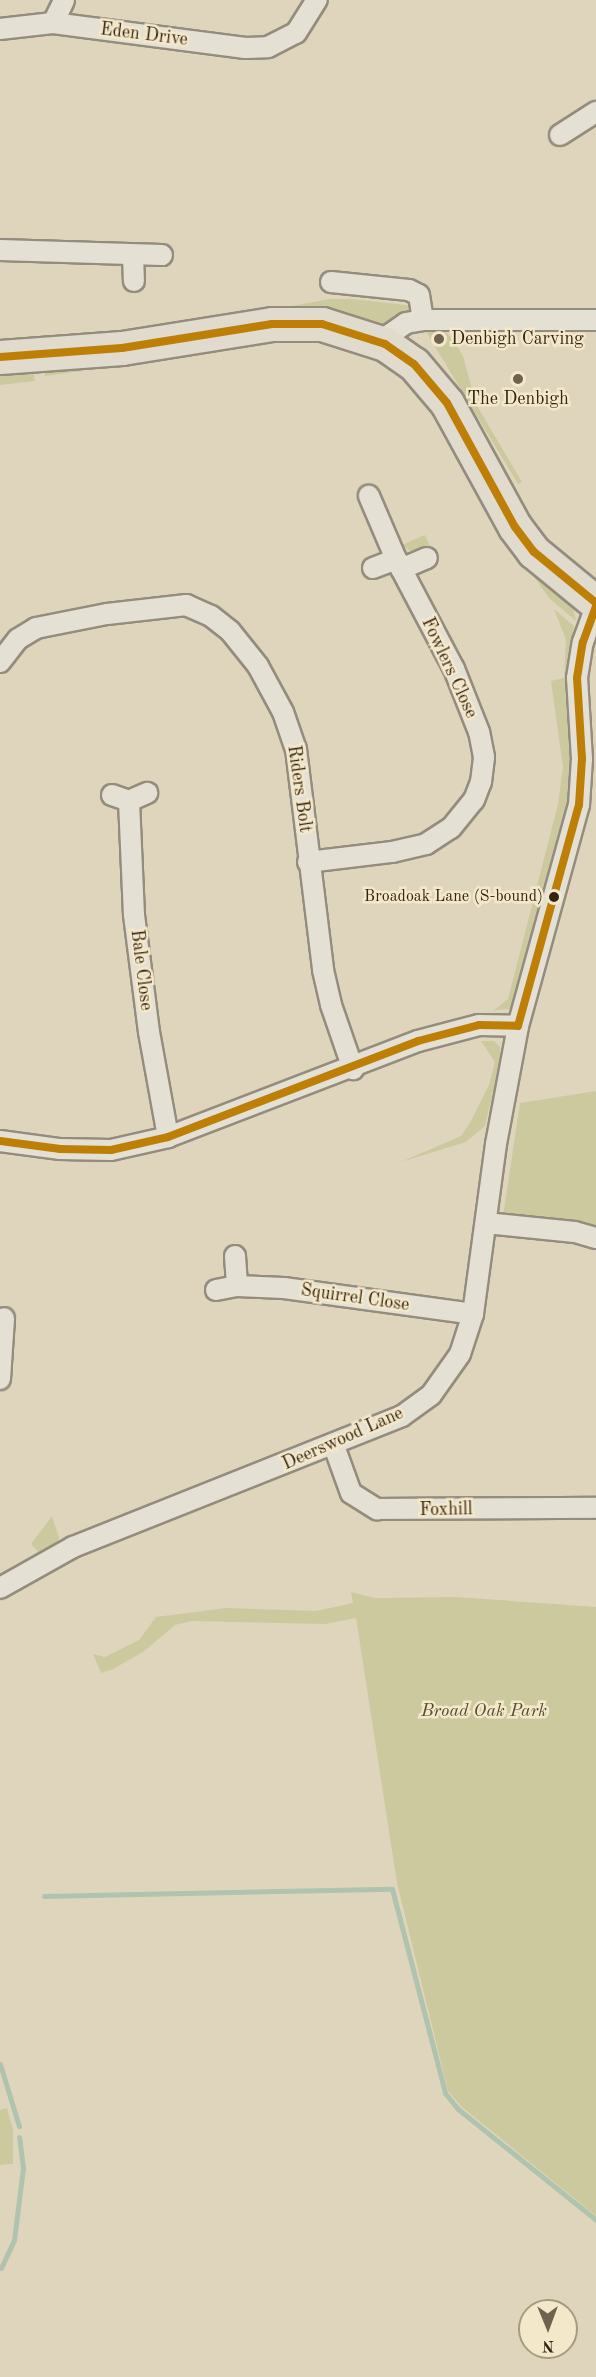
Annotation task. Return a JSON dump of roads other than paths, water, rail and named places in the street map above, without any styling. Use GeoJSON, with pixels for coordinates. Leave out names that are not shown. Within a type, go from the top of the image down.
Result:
{"type":"FeatureCollection","features":[{"type":"Feature","properties":{"kind":"highway"},"geometry":{"type":"LineString","coordinates":[[0,357],[122,348],[289,324],[331,326],[385,344],[414,364],[447,403],[515,526],[534,552],[596,605]]}},
{"type":"Feature","properties":{"kind":"street"},"geometry":{"type":"LineString","coordinates":[[53,23],[64,0]]}},
{"type":"Feature","properties":{"kind":"street","name":"Eden Drive"},"geometry":{"type":"LineString","coordinates":[[0,29],[53,23],[244,48],[287,40],[304,24],[317,0]]}},
{"type":"Feature","properties":{"kind":"street"},"geometry":{"type":"LineString","coordinates":[[560,135],[596,112]]}},
{"type":"Feature","properties":{"kind":"street"},"geometry":{"type":"LineString","coordinates":[[0,250],[162,255]]}},
{"type":"Feature","properties":{"kind":"street"},"geometry":{"type":"LineString","coordinates":[[133,255],[134,281]]}},
{"type":"Feature","properties":{"kind":"street"},"geometry":{"type":"LineString","coordinates":[[331,282],[359,276],[409,290],[419,295],[423,320]]}},
{"type":"Feature","properties":{"kind":"street"},"geometry":{"type":"LineString","coordinates":[[385,344],[389,335],[406,323],[423,320],[596,320]]}},
{"type":"Feature","properties":{"kind":"street","name":"Fowlers Close"},"geometry":{"type":"LineString","coordinates":[[309,862],[392,852],[426,844],[451,828],[474,801],[481,782],[484,757],[479,732],[454,669],[398,564],[369,495]]}},
{"type":"Feature","properties":{"kind":"street"},"geometry":{"type":"LineString","coordinates":[[373,568],[427,558]]}},
{"type":"Feature","properties":{"kind":"street","name":"Riders Bolt"},"geometry":{"type":"LineString","coordinates":[[0,662],[18,639],[36,628],[106,614],[186,605],[211,616],[230,631],[258,666],[284,712],[302,788],[309,862],[328,993],[354,1069]]}},
{"type":"Feature","properties":{"kind":"street","name":"Deerswood Lane"},"geometry":{"type":"LineString","coordinates":[[0,1588],[73,1547],[334,1446],[402,1416],[431,1395],[460,1354],[473,1314],[496,1144],[518,1026],[579,804],[582,759],[577,678],[583,642],[596,605]]}},
{"type":"Feature","properties":{"kind":"street","name":"Bale Close"},"geometry":{"type":"LineString","coordinates":[[130,796],[134,915],[149,1032],[168,1137]]}},
{"type":"Feature","properties":{"kind":"street"},"geometry":{"type":"LineString","coordinates":[[0,1141],[60,1149],[111,1150],[168,1137],[354,1069],[418,1041],[469,1028],[518,1026]]}},
{"type":"Feature","properties":{"kind":"street"},"geometry":{"type":"LineString","coordinates":[[486,1223],[575,1232],[596,1238]]}},
{"type":"Feature","properties":{"kind":"street"},"geometry":{"type":"LineString","coordinates":[[235,1256],[237,1286]]}},
{"type":"Feature","properties":{"kind":"street","name":"Squirrel Close"},"geometry":{"type":"LineString","coordinates":[[216,1290],[237,1286],[285,1288],[473,1314]]}},
{"type":"Feature","properties":{"kind":"street"},"geometry":{"type":"LineString","coordinates":[[0,1372],[4,1318]]}},
{"type":"Feature","properties":{"kind":"street","name":"Foxhill"},"geometry":{"type":"LineString","coordinates":[[334,1446],[351,1493],[377,1509],[596,1508]]}},
{"type":"Feature","properties":{"kind":"waterway"},"geometry":{"type":"LineString","coordinates":[[44,1896],[392,1889],[445,2093],[458,2109],[596,2220]]}},
{"type":"Feature","properties":{"kind":"waterway"},"geometry":{"type":"LineString","coordinates":[[0,2064],[19,2126]]}},
{"type":"Feature","properties":{"kind":"waterway"},"geometry":{"type":"LineString","coordinates":[[1,2268],[14,2240],[23,2168],[19,2137]]}},
{"type":"Feature","properties":{"kind":"place","name":"Denbigh Carving"},"geometry":{"type":"Point","coordinates":[439,339]}},
{"type":"Feature","properties":{"kind":"place","name":"The Denbigh"},"geometry":{"type":"Point","coordinates":[518,379]}},
{"type":"Feature","properties":{"kind":"place","name":"Broadoak Lane (S-bound)"},"geometry":{"type":"Point","coordinates":[554,897]}},
{"type":"Feature","properties":{"kind":"park label","name":"Broad Oak Park"},"geometry":{"type":"Point","coordinates":[484,1711]}}]}
